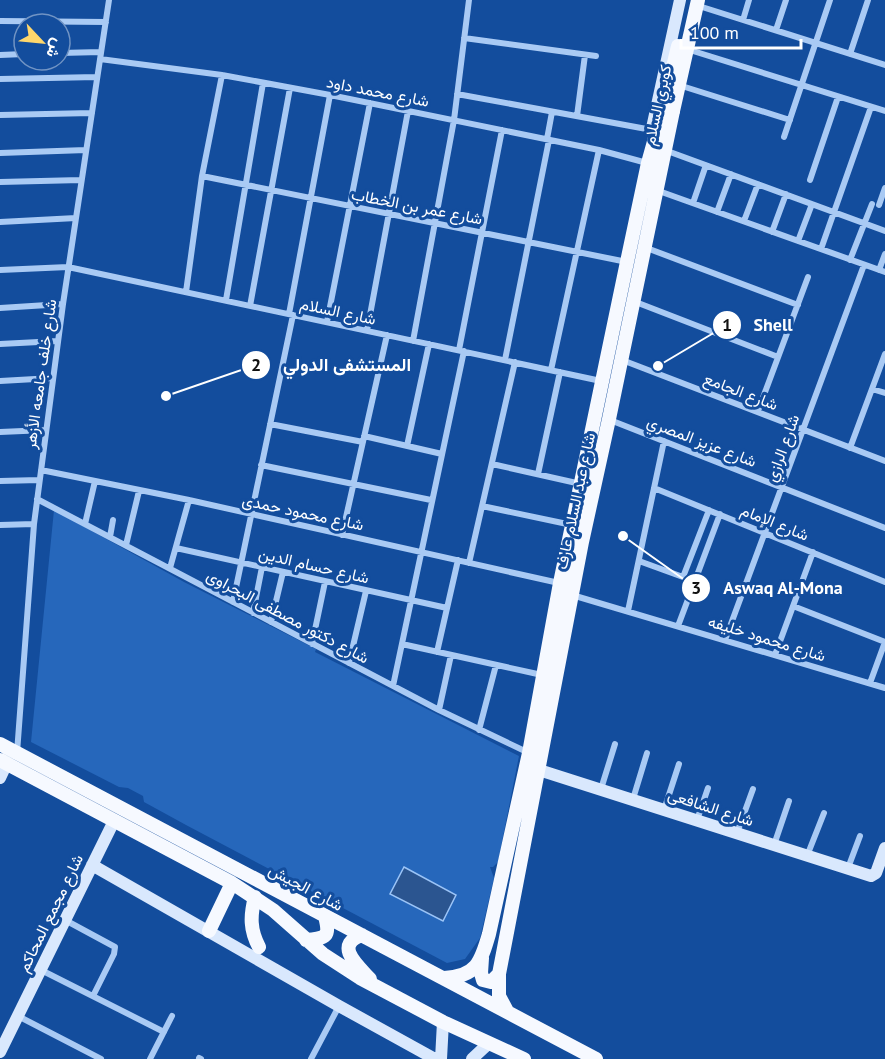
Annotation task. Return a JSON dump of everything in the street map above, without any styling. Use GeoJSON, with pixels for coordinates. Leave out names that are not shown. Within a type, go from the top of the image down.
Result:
{"type":"FeatureCollection","features":[{"type":"Feature","properties":{"kind":"main road","name":"كوبري السلام"},"geometry":{"type":"LineString","coordinates":[[657,186],[689,0]]}},
{"type":"Feature","properties":{"kind":"main road","name":"كوبري السلام"},"geometry":{"type":"LineString","coordinates":[[648,163],[672,107],[701,2]]}},
{"type":"Feature","properties":{"kind":"main road","name":"شارع عبد السلام عارف"},"geometry":{"type":"LineString","coordinates":[[444,978],[465,976],[472,970],[482,956],[492,922],[529,753],[560,583],[648,163]]}},
{"type":"Feature","properties":{"kind":"main road","name":"شارع عبد السلام عارف"},"geometry":{"type":"LineString","coordinates":[[507,1011],[499,996],[498,974],[584,531],[657,186]]}},
{"type":"Feature","properties":{"kind":"main road","name":"شارع الجيش"},"geometry":{"type":"LineString","coordinates":[[0,744],[596,1059]]}},
{"type":"Feature","properties":{"kind":"main road","name":"شارع الجيش"},"geometry":{"type":"LineString","coordinates":[[4,762],[232,883],[255,897],[341,967],[379,989],[488,1044],[524,1059]]}},
{"type":"Feature","properties":{"kind":"main road"},"geometry":{"type":"LineString","coordinates":[[209,931],[232,883]]}},
{"type":"Feature","properties":{"kind":"main road"},"geometry":{"type":"LineString","coordinates":[[255,897],[251,923],[253,936],[259,947]]}},
{"type":"Feature","properties":{"kind":"main road"},"geometry":{"type":"LineString","coordinates":[[306,940],[322,938],[326,935],[328,930],[325,916]]}},
{"type":"Feature","properties":{"kind":"main road"},"geometry":{"type":"LineString","coordinates":[[362,935],[351,942],[350,956],[379,989]]}},
{"type":"Feature","properties":{"kind":"main road"},"geometry":{"type":"LineString","coordinates":[[482,956],[481,977],[483,980],[491,982],[498,974]]}},
{"type":"Feature","properties":{"kind":"main road"},"geometry":{"type":"LineString","coordinates":[[568,1044],[579,1059]]}},
{"type":"Feature","properties":{"kind":"street","name":"شارع خلف جامعه الأزهر"},"geometry":{"type":"LineString","coordinates":[[17,753],[39,480],[109,0]]}},
{"type":"Feature","properties":{"kind":"street"},"geometry":{"type":"LineString","coordinates":[[414,341],[454,120],[469,0]]}},
{"type":"Feature","properties":{"kind":"street","name":"شارع عبد السلام عارف"},"geometry":{"type":"LineString","coordinates":[[648,163],[658,95],[680,0]]}},
{"type":"Feature","properties":{"kind":"street"},"geometry":{"type":"LineString","coordinates":[[743,20],[749,0]]}},
{"type":"Feature","properties":{"kind":"street"},"geometry":{"type":"LineString","coordinates":[[776,30],[786,0]]}},
{"type":"Feature","properties":{"kind":"street"},"geometry":{"type":"LineString","coordinates":[[784,137],[830,0]]}},
{"type":"Feature","properties":{"kind":"street"},"geometry":{"type":"LineString","coordinates":[[850,54],[868,0]]}},
{"type":"Feature","properties":{"kind":"street"},"geometry":{"type":"LineString","coordinates":[[701,2],[743,20],[885,65]]}},
{"type":"Feature","properties":{"kind":"street","name":"شارع عبد السلام عارف"},"geometry":{"type":"LineString","coordinates":[[657,186],[670,152],[672,107],[685,87],[701,2]]}},
{"type":"Feature","properties":{"kind":"street"},"geometry":{"type":"LineString","coordinates":[[0,21],[105,22]]}},
{"type":"Feature","properties":{"kind":"street"},"geometry":{"type":"LineString","coordinates":[[464,38],[596,56]]}},
{"type":"Feature","properties":{"kind":"street"},"geometry":{"type":"LineString","coordinates":[[693,51],[885,111]]}},
{"type":"Feature","properties":{"kind":"street","name":"شارع محمد داود"},"geometry":{"type":"LineString","coordinates":[[72,54],[100,56],[263,82],[599,150],[648,163]]}},
{"type":"Feature","properties":{"kind":"street"},"geometry":{"type":"LineString","coordinates":[[577,116],[585,55]]}},
{"type":"Feature","properties":{"kind":"street"},"geometry":{"type":"LineString","coordinates":[[186,292],[202,176],[222,75]]}},
{"type":"Feature","properties":{"kind":"street"},"geometry":{"type":"LineString","coordinates":[[0,79],[97,77]]}},
{"type":"Feature","properties":{"kind":"street"},"geometry":{"type":"LineString","coordinates":[[226,300],[263,82]]}},
{"type":"Feature","properties":{"kind":"street"},"geometry":{"type":"LineString","coordinates":[[685,87],[790,120]]}},
{"type":"Feature","properties":{"kind":"street"},"geometry":{"type":"LineString","coordinates":[[250,306],[291,88]]}},
{"type":"Feature","properties":{"kind":"street"},"geometry":{"type":"LineString","coordinates":[[458,94],[652,130]]}},
{"type":"Feature","properties":{"kind":"street"},"geometry":{"type":"LineString","coordinates":[[233,602],[270,424],[330,95]]}},
{"type":"Feature","properties":{"kind":"street"},"geometry":{"type":"LineString","coordinates":[[658,95],[672,107]]}},
{"type":"Feature","properties":{"kind":"street"},"geometry":{"type":"LineString","coordinates":[[810,180],[838,97]]}},
{"type":"Feature","properties":{"kind":"street"},"geometry":{"type":"LineString","coordinates":[[327,322],[370,103]]}},
{"type":"Feature","properties":{"kind":"street"},"geometry":{"type":"LineString","coordinates":[[821,249],[871,107]]}},
{"type":"Feature","properties":{"kind":"street"},"geometry":{"type":"LineString","coordinates":[[367,331],[408,111]]}},
{"type":"Feature","properties":{"kind":"street"},"geometry":{"type":"LineString","coordinates":[[505,360],[552,112]]}},
{"type":"Feature","properties":{"kind":"street"},"geometry":{"type":"LineString","coordinates":[[0,115],[92,113]]}},
{"type":"Feature","properties":{"kind":"street"},"geometry":{"type":"LineString","coordinates":[[393,686],[441,454],[502,130]]}},
{"type":"Feature","properties":{"kind":"street"},"geometry":{"type":"LineString","coordinates":[[0,153],[86,150]]}},
{"type":"Feature","properties":{"kind":"street"},"geometry":{"type":"LineString","coordinates":[[551,370],[599,150]]}},
{"type":"Feature","properties":{"kind":"street"},"geometry":{"type":"LineString","coordinates":[[670,152],[885,231]]}},
{"type":"Feature","properties":{"kind":"street"},"geometry":{"type":"LineString","coordinates":[[693,203],[706,165]]}},
{"type":"Feature","properties":{"kind":"street"},"geometry":{"type":"LineString","coordinates":[[717,212],[731,174]]}},
{"type":"Feature","properties":{"kind":"street","name":"شارع عمر بن الخطاب"},"geometry":{"type":"LineString","coordinates":[[202,176],[627,262]]}},
{"type":"Feature","properties":{"kind":"street"},"geometry":{"type":"LineString","coordinates":[[0,182],[81,180]]}},
{"type":"Feature","properties":{"kind":"street"},"geometry":{"type":"LineString","coordinates":[[744,221],[758,184]]}},
{"type":"Feature","properties":{"kind":"street"},"geometry":{"type":"LineString","coordinates":[[657,186],[693,203],[882,271],[885,254]]}},
{"type":"Feature","properties":{"kind":"street"},"geometry":{"type":"LineString","coordinates":[[850,260],[865,224],[885,188]]}},
{"type":"Feature","properties":{"kind":"street"},"geometry":{"type":"LineString","coordinates":[[772,231],[786,194]]}},
{"type":"Feature","properties":{"kind":"street"},"geometry":{"type":"LineString","coordinates":[[798,241],[812,204]]}},
{"type":"Feature","properties":{"kind":"street"},"geometry":{"type":"LineString","coordinates":[[0,222],[76,218]]}},
{"type":"Feature","properties":{"kind":"street"},"geometry":{"type":"LineString","coordinates":[[644,247],[798,305]]}},
{"type":"Feature","properties":{"kind":"street","name":"شارع الرازي"},"geometry":{"type":"LineString","coordinates":[[726,640],[864,265]]}},
{"type":"Feature","properties":{"kind":"street","name":"شارع السلام"},"geometry":{"type":"LineString","coordinates":[[0,270],[69,267],[602,381]]}},
{"type":"Feature","properties":{"kind":"street"},"geometry":{"type":"LineString","coordinates":[[758,411],[808,277]]}},
{"type":"Feature","properties":{"kind":"street"},"geometry":{"type":"LineString","coordinates":[[633,301],[778,357]]}},
{"type":"Feature","properties":{"kind":"street"},"geometry":{"type":"LineString","coordinates":[[0,308],[63,304]]}},
{"type":"Feature","properties":{"kind":"street"},"geometry":{"type":"LineString","coordinates":[[342,535],[387,335]]}},
{"type":"Feature","properties":{"kind":"street"},"geometry":{"type":"LineString","coordinates":[[0,344],[58,341]]}},
{"type":"Feature","properties":{"kind":"street"},"geometry":{"type":"LineString","coordinates":[[407,446],[429,344]]}},
{"type":"Feature","properties":{"kind":"street"},"geometry":{"type":"LineString","coordinates":[[850,448],[885,354]]}},
{"type":"Feature","properties":{"kind":"street","name":"شارع الجامع"},"geometry":{"type":"LineString","coordinates":[[621,359],[885,461]]}},
{"type":"Feature","properties":{"kind":"street"},"geometry":{"type":"LineString","coordinates":[[469,563],[515,362]]}},
{"type":"Feature","properties":{"kind":"street"},"geometry":{"type":"LineString","coordinates":[[538,474],[560,372]]}},
{"type":"Feature","properties":{"kind":"street"},"geometry":{"type":"LineString","coordinates":[[0,381],[53,378]]}},
{"type":"Feature","properties":{"kind":"street"},"geometry":{"type":"LineString","coordinates":[[872,388],[885,393]]}},
{"type":"Feature","properties":{"kind":"street","name":"شارع عزيز المصري"},"geometry":{"type":"LineString","coordinates":[[609,419],[885,528]]}},
{"type":"Feature","properties":{"kind":"street"},"geometry":{"type":"LineString","coordinates":[[270,424],[407,446],[441,454]]}},
{"type":"Feature","properties":{"kind":"street"},"geometry":{"type":"LineString","coordinates":[[0,432],[46,430]]}},
{"type":"Feature","properties":{"kind":"street"},"geometry":{"type":"LineString","coordinates":[[628,611],[664,441]]}},
{"type":"Feature","properties":{"kind":"street"},"geometry":{"type":"LineString","coordinates":[[492,464],[581,484]]}},
{"type":"Feature","properties":{"kind":"street"},"geometry":{"type":"LineString","coordinates":[[261,465],[431,500]]}},
{"type":"Feature","properties":{"kind":"street","name":"شارع محمود حمدى"},"geometry":{"type":"LineString","coordinates":[[41,470],[189,500],[560,583]]}},
{"type":"Feature","properties":{"kind":"street"},"geometry":{"type":"LineString","coordinates":[[0,481],[39,480]]}},
{"type":"Feature","properties":{"kind":"street"},"geometry":{"type":"LineString","coordinates":[[85,524],[94,481]]}},
{"type":"Feature","properties":{"kind":"street","name":"شارع الإمام"},"geometry":{"type":"LineString","coordinates":[[654,488],[885,582]]}},
{"type":"Feature","properties":{"kind":"street"},"geometry":{"type":"LineString","coordinates":[[126,545],[139,491]]}},
{"type":"Feature","properties":{"kind":"street","name":"شارع دكتور مصطفى البحراوى"},"geometry":{"type":"LineString","coordinates":[[37,499],[438,710],[529,753]]}},
{"type":"Feature","properties":{"kind":"street"},"geometry":{"type":"LineString","coordinates":[[170,568],[189,500]]}},
{"type":"Feature","properties":{"kind":"street"},"geometry":{"type":"LineString","coordinates":[[482,506],[572,525]]}},
{"type":"Feature","properties":{"kind":"street"},"geometry":{"type":"LineString","coordinates":[[683,577],[709,510]]}},
{"type":"Feature","properties":{"kind":"street"},"geometry":{"type":"LineString","coordinates":[[678,626],[720,514]]}},
{"type":"Feature","properties":{"kind":"street"},"geometry":{"type":"LineString","coordinates":[[110,537],[113,520]]}},
{"type":"Feature","properties":{"kind":"street"},"geometry":{"type":"LineString","coordinates":[[0,525],[34,524]]}},
{"type":"Feature","properties":{"kind":"street","name":"شارع حسام الدين"},"geometry":{"type":"LineString","coordinates":[[176,548],[447,608]]}},
{"type":"Feature","properties":{"kind":"street"},"geometry":{"type":"LineString","coordinates":[[775,655],[813,552]]}},
{"type":"Feature","properties":{"kind":"street"},"geometry":{"type":"LineString","coordinates":[[437,652],[458,560]]}},
{"type":"Feature","properties":{"kind":"street"},"geometry":{"type":"LineString","coordinates":[[639,561],[694,581]]}},
{"type":"Feature","properties":{"kind":"street"},"geometry":{"type":"LineString","coordinates":[[253,613],[262,567]]}},
{"type":"Feature","properties":{"kind":"street"},"geometry":{"type":"LineString","coordinates":[[272,622],[283,572]]}},
{"type":"Feature","properties":{"kind":"street"},"geometry":{"type":"LineString","coordinates":[[312,644],[325,582]]}},
{"type":"Feature","properties":{"kind":"street"},"geometry":{"type":"LineString","coordinates":[[349,663],[366,591]]}},
{"type":"Feature","properties":{"kind":"street","name":"شارع محمود خليفه"},"geometry":{"type":"LineString","coordinates":[[573,595],[885,687]]}},
{"type":"Feature","properties":{"kind":"street"},"geometry":{"type":"LineString","coordinates":[[793,606],[885,642],[870,683]]}},
{"type":"Feature","properties":{"kind":"street"},"geometry":{"type":"LineString","coordinates":[[402,644],[543,675]]}},
{"type":"Feature","properties":{"kind":"street"},"geometry":{"type":"LineString","coordinates":[[438,710],[451,655]]}},
{"type":"Feature","properties":{"kind":"street"},"geometry":{"type":"LineString","coordinates":[[479,730],[496,665]]}},
{"type":"Feature","properties":{"kind":"street"},"geometry":{"type":"LineString","coordinates":[[601,790],[615,744]]}},
{"type":"Feature","properties":{"kind":"street"},"geometry":{"type":"LineString","coordinates":[[633,800],[647,753]]}},
{"type":"Feature","properties":{"kind":"street","name":"شارع الجيش"},"geometry":{"type":"LineString","coordinates":[[0,778],[4,762]]}},
{"type":"Feature","properties":{"kind":"street"},"geometry":{"type":"LineString","coordinates":[[664,810],[679,764]]}},
{"type":"Feature","properties":{"kind":"street","name":"شارع الشافعى"},"geometry":{"type":"LineString","coordinates":[[539,770],[807,856],[874,875],[885,848]]}},
{"type":"Feature","properties":{"kind":"street"},"geometry":{"type":"LineString","coordinates":[[697,820],[708,788]]}},
{"type":"Feature","properties":{"kind":"street"},"geometry":{"type":"LineString","coordinates":[[737,833],[753,789]]}},
{"type":"Feature","properties":{"kind":"street"},"geometry":{"type":"LineString","coordinates":[[774,845],[789,801]]}},
{"type":"Feature","properties":{"kind":"street"},"geometry":{"type":"LineString","coordinates":[[807,856],[824,813]]}},
{"type":"Feature","properties":{"kind":"street","name":"شارع مجمع المحاكم"},"geometry":{"type":"LineString","coordinates":[[0,1052],[114,820]]}},
{"type":"Feature","properties":{"kind":"street"},"geometry":{"type":"LineString","coordinates":[[848,868],[860,836]]}},
{"type":"Feature","properties":{"kind":"street"},"geometry":{"type":"LineString","coordinates":[[92,865],[435,1059]]}},
{"type":"Feature","properties":{"kind":"street"},"geometry":{"type":"LineString","coordinates":[[65,920],[115,947],[114,954],[93,996]]}},
{"type":"Feature","properties":{"kind":"street"},"geometry":{"type":"LineString","coordinates":[[41,969],[164,1032]]}},
{"type":"Feature","properties":{"kind":"street"},"geometry":{"type":"LineString","coordinates":[[311,1059],[339,1006]]}},
{"type":"Feature","properties":{"kind":"street"},"geometry":{"type":"LineString","coordinates":[[18,1016],[101,1059]]}},
{"type":"Feature","properties":{"kind":"street"},"geometry":{"type":"LineString","coordinates":[[150,1059],[172,1016]]}},
{"type":"Feature","properties":{"kind":"street"},"geometry":{"type":"LineString","coordinates":[[441,1059],[443,1022]]}},
{"type":"Feature","properties":{"kind":"street"},"geometry":{"type":"LineString","coordinates":[[472,1059],[488,1044]]}},
{"type":"Feature","properties":{"kind":"shaded area"},"geometry":{"type":"Polygon","coordinates":[[[54,510],[184,582],[316,649],[315,652],[519,756],[498,862],[490,867],[494,878],[480,938],[465,959],[447,963],[144,802],[143,796],[128,788],[119,787],[31,742],[54,510]]]}},
{"type":"Feature","properties":{"kind":"shaded area"},"geometry":{"type":"Polygon","coordinates":[[[404,867],[456,895],[443,921],[390,894],[404,867]]]}},
{"type":"Feature","properties":{"kind":"place","name":"Shell"},"geometry":{"type":"Point","coordinates":[658,366]}},
{"type":"Feature","properties":{"kind":"place","name":"المستشفى الدولي"},"geometry":{"type":"Point","coordinates":[166,396]}},
{"type":"Feature","properties":{"kind":"place","name":"Aswaq Al-Mona"},"geometry":{"type":"Point","coordinates":[623,536]}}]}
